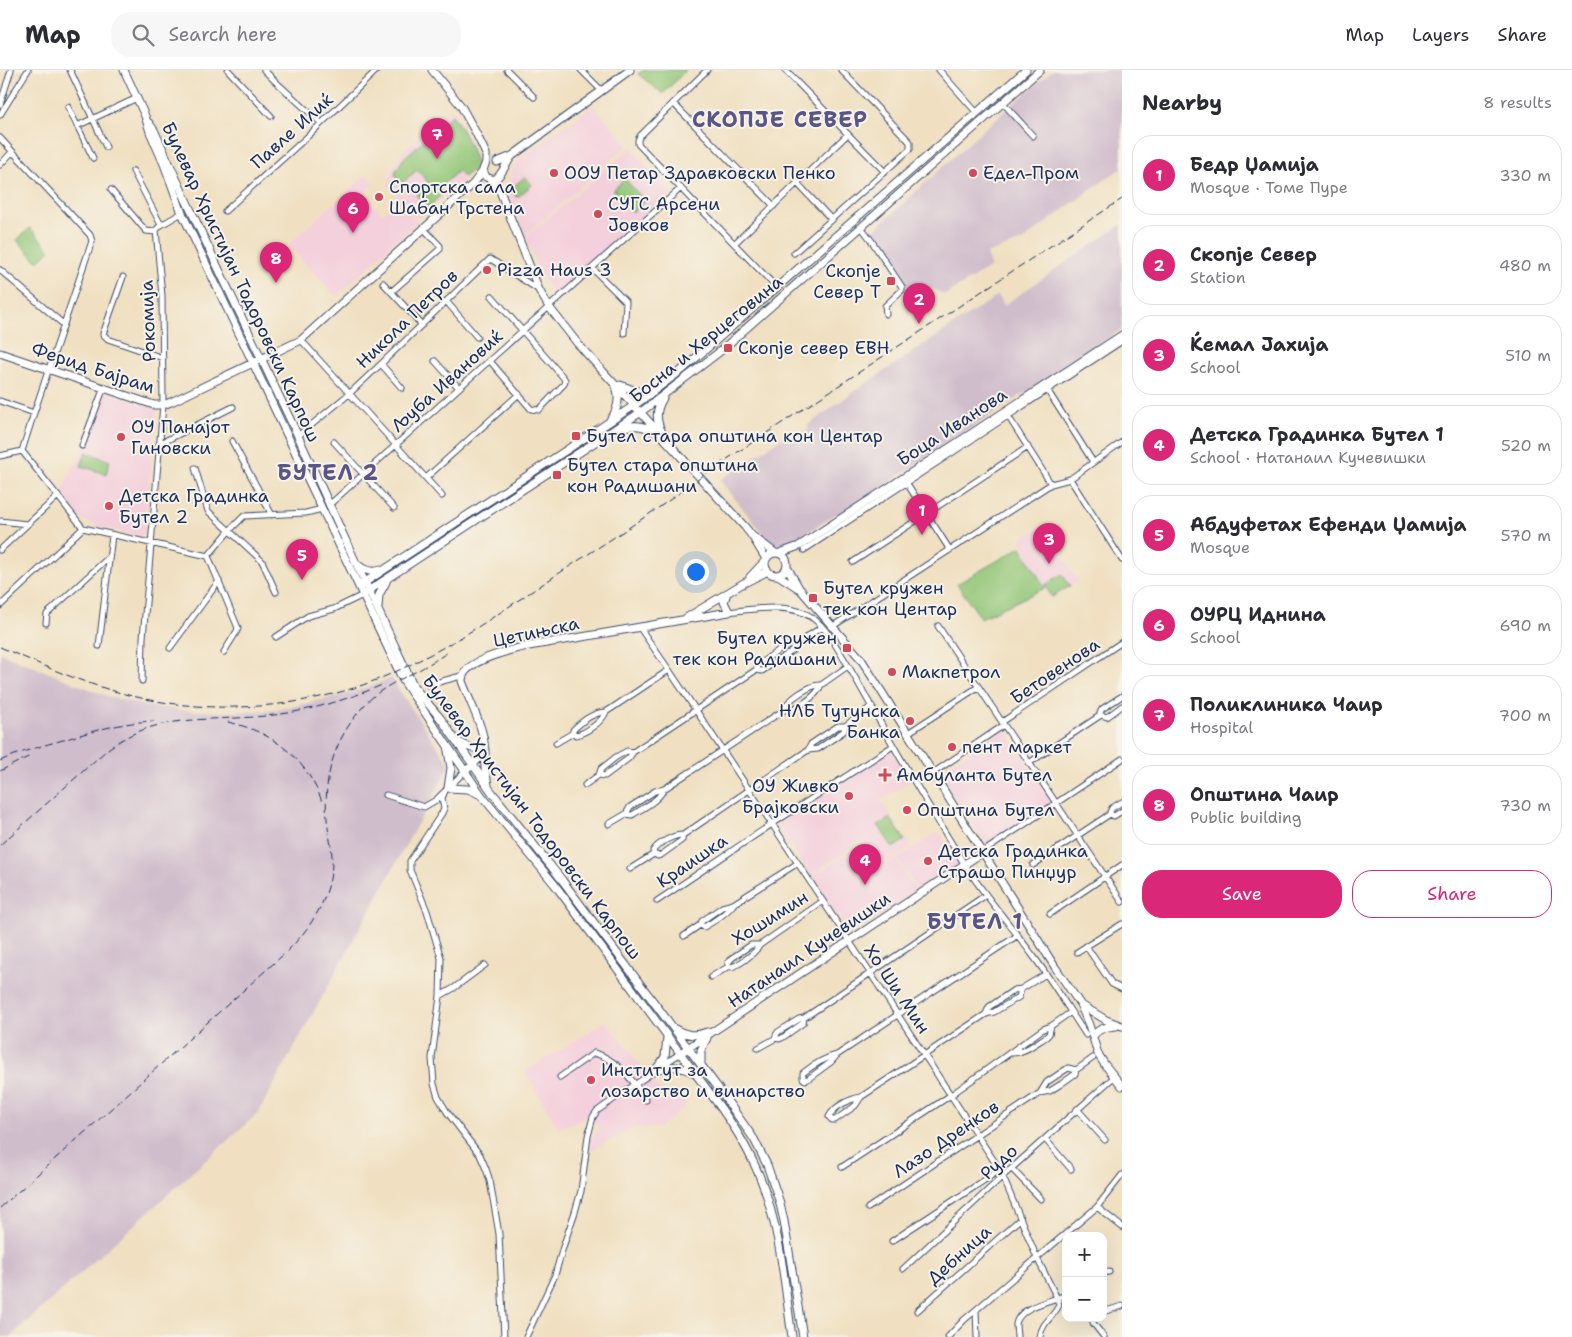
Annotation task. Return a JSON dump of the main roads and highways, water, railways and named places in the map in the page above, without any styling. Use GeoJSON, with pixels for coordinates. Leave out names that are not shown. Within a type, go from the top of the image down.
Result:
{"type":"FeatureCollection","features":[{"type":"Feature","properties":{"kind":"railway"},"geometry":{"type":"LineString","coordinates":[[0,647],[99,687],[173,704],[234,707],[265,706],[325,696],[377,680],[422,659],[480,625],[647,516],[709,471],[1122,199]]}},
{"type":"Feature","properties":{"kind":"railway"},"geometry":{"type":"LineString","coordinates":[[0,1208],[283,955],[301,936],[322,902],[330,877],[332,858],[326,804],[329,774],[337,747],[352,721],[373,697],[450,651]]}},
{"type":"Feature","properties":{"kind":"railway"},"geometry":{"type":"LineString","coordinates":[[0,845],[108,749],[126,737],[145,729],[183,721],[265,716],[295,712],[339,701],[382,685]]}},
{"type":"Feature","properties":{"kind":"railway"},"geometry":{"type":"LineString","coordinates":[[0,761],[31,749],[97,730],[131,723],[154,721]]}},
{"type":"Feature","properties":{"kind":"railway"},"geometry":{"type":"LineString","coordinates":[[228,722],[260,733],[274,740],[287,750],[308,774],[323,804]]}},
{"type":"Feature","properties":{"kind":"railway"},"geometry":{"type":"LineString","coordinates":[[0,771],[30,756]]}},
{"type":"Feature","properties":{"kind":"place","name":"Поликлиника Чаир"},"geometry":{"type":"Point","coordinates":[437,159]}},
{"type":"Feature","properties":{"kind":"place","name":"ООУ Петар Здравковски Пенко"},"geometry":{"type":"Point","coordinates":[554,173]}},
{"type":"Feature","properties":{"kind":"place","name":"Едел-Пром"},"geometry":{"type":"Point","coordinates":[973,173]}},
{"type":"Feature","properties":{"kind":"place","name":"Спортска сала Шабан Трстена"},"geometry":{"type":"Point","coordinates":[379,197]}},
{"type":"Feature","properties":{"kind":"place","name":"СУГС Арсени Јовков"},"geometry":{"type":"Point","coordinates":[598,214]}},
{"type":"Feature","properties":{"kind":"place","name":"ОУРЦ Иднина"},"geometry":{"type":"Point","coordinates":[353,233]}},
{"type":"Feature","properties":{"kind":"place","name":"Pizza Haus 3"},"geometry":{"type":"Point","coordinates":[487,270]}},
{"type":"Feature","properties":{"kind":"place","name":"Скопје Север Т"},"geometry":{"type":"Point","coordinates":[891,281]}},
{"type":"Feature","properties":{"kind":"place","name":"Општина Чаир"},"geometry":{"type":"Point","coordinates":[276,283]}},
{"type":"Feature","properties":{"kind":"place","name":"Скопје Север"},"geometry":{"type":"Point","coordinates":[919,324]}},
{"type":"Feature","properties":{"kind":"place","name":"Скопје север ЕВН"},"geometry":{"type":"Point","coordinates":[728,348]}},
{"type":"Feature","properties":{"kind":"place","name":"Бутел стара општина кон Центар"},"geometry":{"type":"Point","coordinates":[576,436]}},
{"type":"Feature","properties":{"kind":"place","name":"ОУ Панајот Гиновски"},"geometry":{"type":"Point","coordinates":[121,437]}},
{"type":"Feature","properties":{"kind":"place","name":"Бутел стара општина кон Радишани"},"geometry":{"type":"Point","coordinates":[557,475]}},
{"type":"Feature","properties":{"kind":"place","name":"Детска Градинка Бутел 2"},"geometry":{"type":"Point","coordinates":[109,506]}},
{"type":"Feature","properties":{"kind":"place","name":"Бедр Џамија"},"geometry":{"type":"Point","coordinates":[922,535]}},
{"type":"Feature","properties":{"kind":"place","name":"Ќемал Јахија"},"geometry":{"type":"Point","coordinates":[1049,564]}},
{"type":"Feature","properties":{"kind":"place","name":"Абдуфетах Ефенди Џамија"},"geometry":{"type":"Point","coordinates":[302,580]}},
{"type":"Feature","properties":{"kind":"place","name":"Бутел кружен тек кон Центар"},"geometry":{"type":"Point","coordinates":[813,598]}},
{"type":"Feature","properties":{"kind":"place","name":"Бутел кружен тек кон Радишани"},"geometry":{"type":"Point","coordinates":[847,648]}},
{"type":"Feature","properties":{"kind":"place","name":"Макпетрол"},"geometry":{"type":"Point","coordinates":[892,672]}},
{"type":"Feature","properties":{"kind":"place","name":"НЛБ Тутунска Банка"},"geometry":{"type":"Point","coordinates":[910,721]}},
{"type":"Feature","properties":{"kind":"place","name":"пент маркет"},"geometry":{"type":"Point","coordinates":[952,747]}},
{"type":"Feature","properties":{"kind":"place","name":"Амбуланта Бутел"},"geometry":{"type":"Point","coordinates":[885,775]}},
{"type":"Feature","properties":{"kind":"place","name":"ОУ Живко Брајковски"},"geometry":{"type":"Point","coordinates":[849,796]}},
{"type":"Feature","properties":{"kind":"place","name":"Општина Бутел"},"geometry":{"type":"Point","coordinates":[907,810]}},
{"type":"Feature","properties":{"kind":"place","name":"Детска Градинка Страшо Пинџур"},"geometry":{"type":"Point","coordinates":[928,861]}},
{"type":"Feature","properties":{"kind":"place","name":"Детска Градинка Бутел 1"},"geometry":{"type":"Point","coordinates":[865,885]}},
{"type":"Feature","properties":{"kind":"place","name":"Институт за лозарство и винарство"},"geometry":{"type":"Point","coordinates":[591,1080]}},
{"type":"Feature","properties":{"kind":"district","name":"СКОПЈЕ СЕВЕР"},"geometry":{"type":"Point","coordinates":[780,119]}},
{"type":"Feature","properties":{"kind":"district","name":"БУТЕЛ 2"},"geometry":{"type":"Point","coordinates":[328,472]}},
{"type":"Feature","properties":{"kind":"district","name":"БУТЕЛ 1"},"geometry":{"type":"Point","coordinates":[975,921]}}]}
